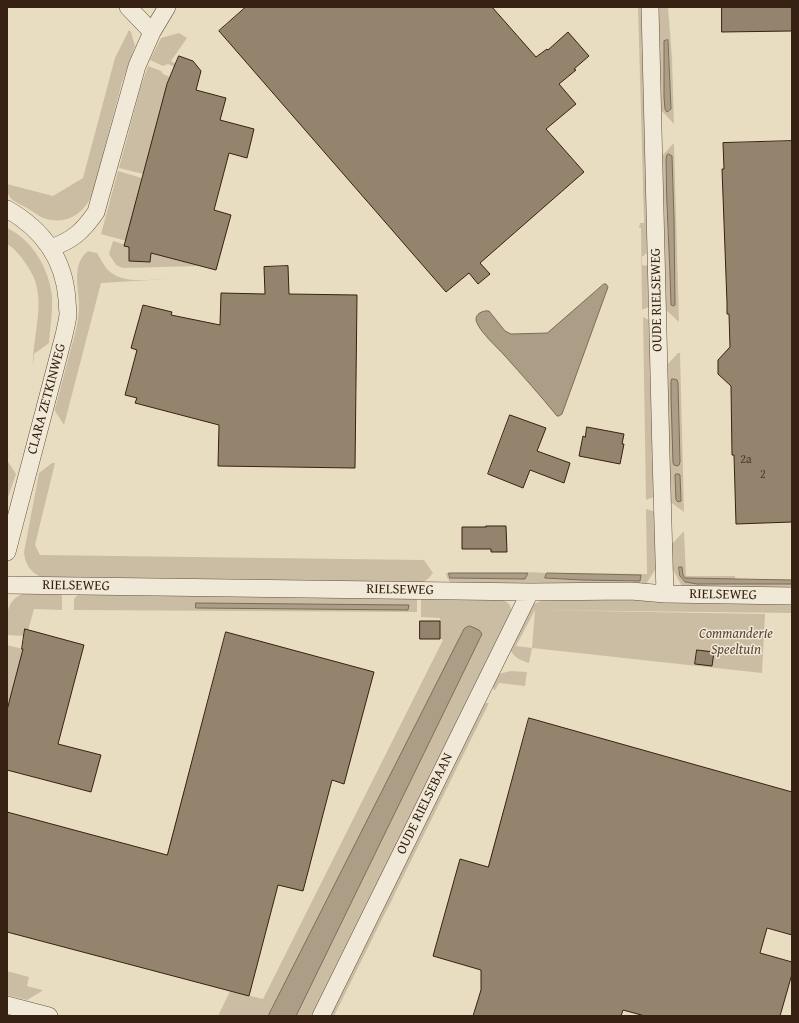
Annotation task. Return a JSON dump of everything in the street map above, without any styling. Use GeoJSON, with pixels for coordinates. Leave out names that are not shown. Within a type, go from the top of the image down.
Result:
{"type":"FeatureCollection","features":[{"type":"Feature","properties":{"kind":"street"},"geometry":{"type":"LineString","coordinates":[[128,7],[152,32]]}},
{"type":"Feature","properties":{"kind":"street","name":"OUDE RIELSEWEG"},"geometry":{"type":"LineString","coordinates":[[650,7],[665,594]]}},
{"type":"Feature","properties":{"kind":"street"},"geometry":{"type":"LineString","coordinates":[[51,248],[62,244],[75,236],[88,225],[96,212],[137,66],[164,8]]}},
{"type":"Feature","properties":{"kind":"street","name":"CLARA ZETKINWEG"},"geometry":{"type":"LineString","coordinates":[[7,209],[21,217],[51,248],[61,269],[66,286],[68,314],[64,339],[7,552]]}},
{"type":"Feature","properties":{"kind":"street","name":"RIELSEWEG"},"geometry":{"type":"LineString","coordinates":[[7,585],[530,592],[631,591],[665,594],[792,596]]}},
{"type":"Feature","properties":{"kind":"street","name":"OUDE RIELSEBAAN"},"geometry":{"type":"LineString","coordinates":[[321,1016],[530,592]]}},
{"type":"Feature","properties":{"kind":"street"},"geometry":{"type":"LineString","coordinates":[[7,1005],[49,1016]]}},
{"type":"Feature","properties":{"kind":"green space"},"geometry":{"type":"Polygon","coordinates":[[[638,7],[644,7],[650,256],[645,254],[642,256],[642,265],[650,266],[651,306],[642,310],[641,228],[639,228],[640,223],[644,223],[644,221],[638,7]]]}},
{"type":"Feature","properties":{"kind":"green space"},"geometry":{"type":"Polygon","coordinates":[[[659,7],[668,7],[672,58],[674,124],[660,109],[657,9],[659,7]],[[664,40],[669,111],[671,109],[668,40],[664,40]]]}},
{"type":"Feature","properties":{"kind":"green space"},"geometry":{"type":"Polygon","coordinates":[[[129,30],[135,46],[122,82],[93,192],[85,206],[74,216],[59,220],[43,218],[12,200],[8,194],[7,184],[53,196],[83,178],[115,58],[129,30]]]}},
{"type":"Feature","properties":{"kind":"green space"},"geometry":{"type":"Polygon","coordinates":[[[179,33],[187,38],[171,61],[176,64],[175,67],[168,64],[163,66],[150,60],[161,38],[179,33]]]}},
{"type":"Feature","properties":{"kind":"green space"},"geometry":{"type":"Polygon","coordinates":[[[148,66],[161,71],[163,74],[170,77],[143,174],[119,168],[141,86],[148,66]]]}},
{"type":"Feature","properties":{"kind":"green space"},"geometry":{"type":"Polygon","coordinates":[[[674,144],[679,322],[665,309],[661,157],[674,144]],[[670,154],[667,218],[671,305],[674,306],[674,220],[672,156],[670,154]]]}},
{"type":"Feature","properties":{"kind":"green space"},"geometry":{"type":"Polygon","coordinates":[[[118,171],[142,178],[130,242],[101,234],[118,171]]]}},
{"type":"Feature","properties":{"kind":"green space"},"geometry":{"type":"Polygon","coordinates":[[[7,228],[25,240],[38,256],[47,276],[52,296],[49,343],[34,354],[33,367],[33,356],[38,311],[37,288],[33,276],[20,255],[7,244],[7,228]]]}},
{"type":"Feature","properties":{"kind":"green space"},"geometry":{"type":"Polygon","coordinates":[[[113,241],[130,246],[129,261],[150,262],[151,253],[199,266],[123,268],[116,265],[109,254],[113,241]]]}},
{"type":"Feature","properties":{"kind":"green space"},"geometry":{"type":"Polygon","coordinates":[[[88,251],[97,253],[107,269],[120,277],[136,280],[168,279],[101,283],[64,425],[55,409],[78,320],[79,303],[77,279],[79,263],[88,251]]]}},
{"type":"Feature","properties":{"kind":"green space"},"geometry":{"type":"Polygon","coordinates":[[[643,317],[651,321],[656,496],[646,500],[643,317]]]}},
{"type":"Feature","properties":{"kind":"green space"},"geometry":{"type":"Polygon","coordinates":[[[678,353],[680,353],[684,512],[669,501],[666,366],[678,353]]]}},
{"type":"Feature","properties":{"kind":"green space"},"geometry":{"type":"Polygon","coordinates":[[[7,460],[16,474],[7,500],[7,460]]]}},
{"type":"Feature","properties":{"kind":"green space"},"geometry":{"type":"Polygon","coordinates":[[[52,463],[55,463],[35,545],[40,555],[424,560],[433,573],[421,584],[41,577],[34,573],[29,567],[24,552],[39,473],[52,463]]]}},
{"type":"Feature","properties":{"kind":"green space"},"geometry":{"type":"Polygon","coordinates":[[[646,509],[656,512],[657,567],[644,587],[451,584],[447,577],[446,573],[449,573],[450,578],[525,579],[529,572],[547,573],[545,578],[640,581],[640,575],[560,573],[647,574],[646,509]]]}},
{"type":"Feature","properties":{"kind":"green space"},"geometry":{"type":"Polygon","coordinates":[[[683,532],[686,576],[735,576],[735,579],[685,578],[683,576],[682,567],[679,567],[680,576],[685,582],[697,584],[792,584],[792,589],[683,588],[673,570],[671,545],[683,532]]]}},
{"type":"Feature","properties":{"kind":"green space"},"geometry":{"type":"Polygon","coordinates":[[[27,592],[60,593],[62,596],[62,610],[34,609],[26,638],[23,636],[7,635],[8,609],[14,599],[27,592]]]}},
{"type":"Feature","properties":{"kind":"green space"},"geometry":{"type":"Polygon","coordinates":[[[79,593],[417,597],[417,612],[74,610],[74,599],[79,593]]]}},
{"type":"Feature","properties":{"kind":"green space"},"geometry":{"type":"Polygon","coordinates":[[[421,597],[504,600],[510,605],[512,612],[315,1016],[296,1016],[482,634],[476,629],[465,628],[268,1016],[218,1016],[230,991],[263,999],[443,640],[440,639],[440,618],[421,617],[421,597]]]}},
{"type":"Feature","properties":{"kind":"green space"},"geometry":{"type":"Polygon","coordinates":[[[546,599],[792,602],[792,613],[535,610],[516,646],[532,648],[529,663],[513,655],[510,649],[532,606],[546,599]]]}},
{"type":"Feature","properties":{"kind":"green space","name":"Commanderie Speeltuin"},"geometry":{"type":"Polygon","coordinates":[[[535,610],[765,614],[762,673],[532,648],[535,610]]]}},
{"type":"Feature","properties":{"kind":"green space"},"geometry":{"type":"Polygon","coordinates":[[[7,645],[23,649],[7,710],[7,645]]]}},
{"type":"Feature","properties":{"kind":"green space"},"geometry":{"type":"Polygon","coordinates":[[[511,671],[527,672],[525,686],[499,683],[494,690],[491,683],[498,674],[511,671]]]}},
{"type":"Feature","properties":{"kind":"green space"},"geometry":{"type":"Polygon","coordinates":[[[489,703],[334,1016],[326,1016],[480,705],[489,703]]]}},
{"type":"Feature","properties":{"kind":"green space"},"geometry":{"type":"Polygon","coordinates":[[[7,971],[29,977],[27,986],[42,991],[27,1000],[7,995],[7,971]]]}},
{"type":"Feature","properties":{"kind":"shaded area"},"geometry":{"type":"Polygon","coordinates":[[[668,40],[671,109],[667,112],[665,109],[664,97],[664,41],[668,40]]]}},
{"type":"Feature","properties":{"kind":"shaded area"},"geometry":{"type":"Polygon","coordinates":[[[669,154],[672,156],[674,220],[675,305],[673,306],[671,305],[666,159],[667,155],[669,154]]]}},
{"type":"Feature","properties":{"kind":"shaded area"},"geometry":{"type":"Polygon","coordinates":[[[604,284],[608,287],[562,414],[557,416],[479,327],[476,320],[477,315],[481,312],[489,311],[505,331],[511,334],[547,333],[604,284]]]}},
{"type":"Feature","properties":{"kind":"shaded area"},"geometry":{"type":"Polygon","coordinates":[[[672,379],[677,380],[678,383],[680,462],[677,466],[673,463],[671,396],[672,379]]]}},
{"type":"Feature","properties":{"kind":"shaded area"},"geometry":{"type":"Polygon","coordinates":[[[676,474],[680,475],[681,501],[678,502],[676,500],[676,474]]]}},
{"type":"Feature","properties":{"kind":"shaded area"},"geometry":{"type":"Polygon","coordinates":[[[679,567],[682,567],[685,578],[792,580],[792,584],[697,584],[685,582],[680,576],[679,567]]]}},
{"type":"Feature","properties":{"kind":"shaded area"},"geometry":{"type":"Polygon","coordinates":[[[449,573],[528,573],[525,579],[450,578],[449,573]]]}},
{"type":"Feature","properties":{"kind":"shaded area"},"geometry":{"type":"Polygon","coordinates":[[[547,573],[641,575],[640,581],[582,580],[545,578],[547,573]]]}},
{"type":"Feature","properties":{"kind":"shaded area"},"geometry":{"type":"Polygon","coordinates":[[[196,603],[409,605],[408,610],[196,608],[196,603]]]}},
{"type":"Feature","properties":{"kind":"shaded area"},"geometry":{"type":"Polygon","coordinates":[[[470,626],[479,630],[482,634],[296,1016],[268,1016],[464,629],[470,626]]]}},
{"type":"Feature","properties":{"kind":"building"},"geometry":{"type":"Polygon","coordinates":[[[246,7],[492,7],[536,57],[547,49],[548,50],[568,32],[589,56],[574,69],[576,70],[559,84],[576,104],[546,129],[584,172],[480,263],[490,274],[478,284],[469,273],[446,292],[219,31],[246,7]]]}},
{"type":"Feature","properties":{"kind":"building"},"geometry":{"type":"Polygon","coordinates":[[[722,7],[792,7],[792,31],[722,32],[722,7]]]}},
{"type":"Feature","properties":{"kind":"building"},"geometry":{"type":"Polygon","coordinates":[[[179,56],[193,61],[201,71],[196,90],[226,98],[220,120],[254,129],[247,158],[229,153],[214,210],[231,215],[216,270],[151,253],[150,262],[129,261],[129,247],[124,246],[167,84],[179,56]]]}},
{"type":"Feature","properties":{"kind":"building"},"geometry":{"type":"Polygon","coordinates":[[[792,141],[792,522],[736,524],[734,455],[732,455],[731,386],[718,374],[718,360],[730,347],[729,314],[727,314],[722,169],[724,169],[723,143],[792,141]]]}},
{"type":"Feature","properties":{"kind":"building"},"geometry":{"type":"Polygon","coordinates":[[[288,266],[289,294],[357,295],[355,468],[218,466],[219,425],[135,403],[137,398],[125,395],[137,350],[131,348],[143,305],[172,312],[171,315],[220,325],[221,293],[265,294],[264,267],[288,266]]]}},
{"type":"Feature","properties":{"kind":"building"},"geometry":{"type":"Polygon","coordinates":[[[510,415],[546,428],[537,451],[570,463],[564,483],[530,470],[523,488],[488,474],[510,415]]]}},
{"type":"Feature","properties":{"kind":"building"},"geometry":{"type":"Polygon","coordinates":[[[587,427],[624,434],[622,444],[624,444],[620,464],[579,456],[583,436],[585,437],[587,427]]]}},
{"type":"Feature","properties":{"kind":"building"},"geometry":{"type":"Polygon","coordinates":[[[506,526],[507,552],[491,552],[491,549],[462,549],[462,527],[506,526]]]}},
{"type":"Feature","properties":{"kind":"building"},"geometry":{"type":"Polygon","coordinates":[[[420,621],[440,621],[440,639],[420,639],[420,621]]]}},
{"type":"Feature","properties":{"kind":"building"},"geometry":{"type":"Polygon","coordinates":[[[25,629],[84,645],[58,744],[101,755],[91,792],[7,770],[7,710],[23,649],[25,629]]]}},
{"type":"Feature","properties":{"kind":"building"},"geometry":{"type":"Polygon","coordinates":[[[226,632],[374,672],[344,784],[332,780],[303,891],[278,885],[249,996],[7,932],[7,812],[167,855],[226,632]]]}},
{"type":"Feature","properties":{"kind":"building"},"geometry":{"type":"Polygon","coordinates":[[[697,650],[714,652],[712,666],[695,664],[697,650]]]}},
{"type":"Feature","properties":{"kind":"building"},"geometry":{"type":"Polygon","coordinates":[[[529,718],[792,792],[792,935],[767,928],[760,953],[792,962],[792,974],[780,1016],[645,1016],[623,1010],[621,1016],[473,1016],[481,990],[481,970],[433,956],[460,859],[488,867],[529,718]]]}}]}
